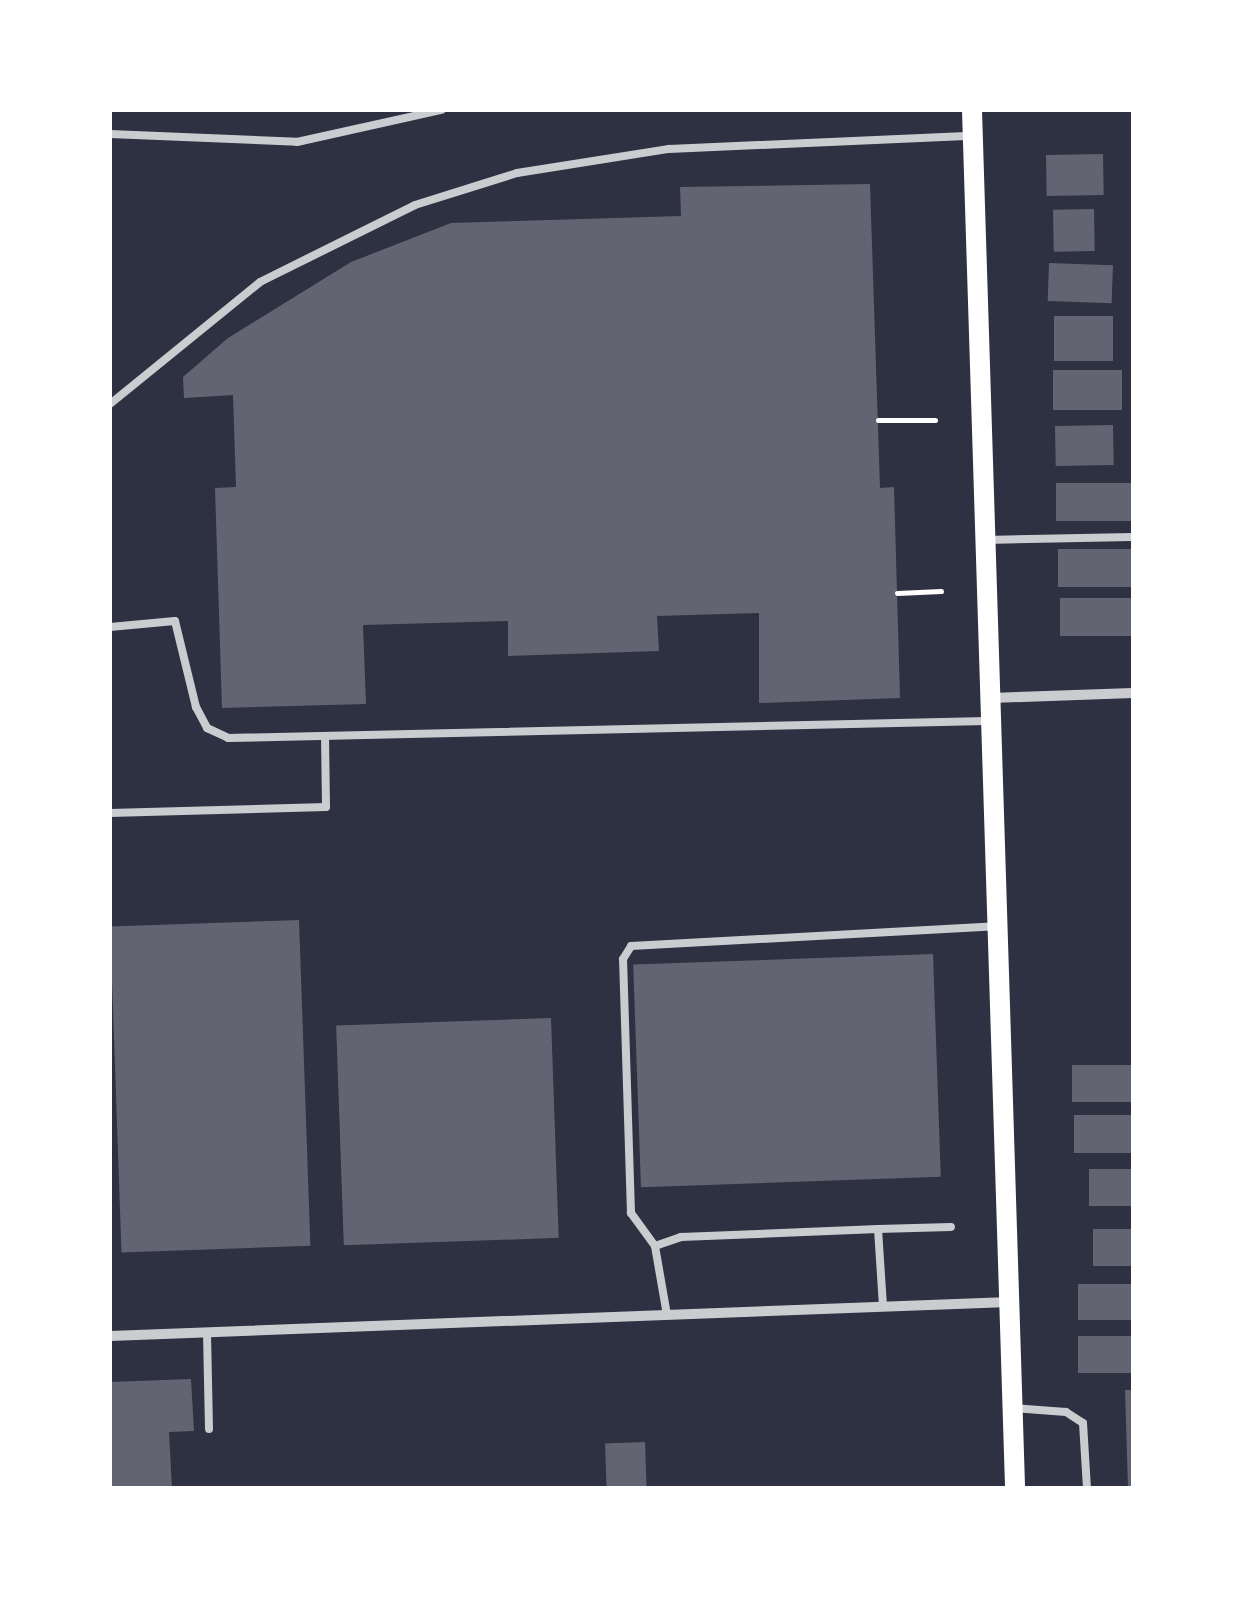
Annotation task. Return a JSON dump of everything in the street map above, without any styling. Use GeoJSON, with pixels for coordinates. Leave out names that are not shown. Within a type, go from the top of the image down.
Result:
{"type":"FeatureCollection","features":[{"type":"Feature","properties":{"kind":"main road"},"geometry":{"type":"LineString","coordinates":[[972,110],[1015,1488]]}},
{"type":"Feature","properties":{"kind":"street"},"geometry":{"type":"LineString","coordinates":[[990,698],[1133,693]]}},
{"type":"Feature","properties":{"kind":"street"},"geometry":{"type":"LineString","coordinates":[[110,1336],[1010,1302]]}},
{"type":"Feature","properties":{"kind":"lane"},"geometry":{"type":"LineString","coordinates":[[110,134],[297,142],[441,110]]}},
{"type":"Feature","properties":{"kind":"lane"},"geometry":{"type":"LineString","coordinates":[[110,404],[260,282],[415,205],[500,178],[669,149],[973,136]]}},
{"type":"Feature","properties":{"kind":"lane"},"geometry":{"type":"LineString","coordinates":[[986,540],[1133,537]]}},
{"type":"Feature","properties":{"kind":"lane"},"geometry":{"type":"LineString","coordinates":[[110,627],[175,622],[207,728],[228,738],[991,721]]}},
{"type":"Feature","properties":{"kind":"lane"},"geometry":{"type":"LineString","coordinates":[[110,813],[326,808],[325,736]]}},
{"type":"Feature","properties":{"kind":"lane"},"geometry":{"type":"LineString","coordinates":[[667,1315],[655,1246],[631,1213],[622,959],[631,946],[998,926]]}},
{"type":"Feature","properties":{"kind":"lane"},"geometry":{"type":"LineString","coordinates":[[655,1246],[681,1236],[951,1227]]}},
{"type":"Feature","properties":{"kind":"lane"},"geometry":{"type":"LineString","coordinates":[[878,1229],[883,1307]]}},
{"type":"Feature","properties":{"kind":"lane"},"geometry":{"type":"LineString","coordinates":[[207,1332],[209,1428]]}},
{"type":"Feature","properties":{"kind":"lane"},"geometry":{"type":"LineString","coordinates":[[1013,1408],[1066,1412],[1083,1422],[1087,1488]]}},
{"type":"Feature","properties":{"kind":"path"},"geometry":{"type":"LineString","coordinates":[[878,420],[935,420]]}},
{"type":"Feature","properties":{"kind":"path"},"geometry":{"type":"LineString","coordinates":[[898,593],[941,591]]}},
{"type":"Feature","properties":{"kind":"building"},"geometry":{"type":"Polygon","coordinates":[[[1103,154],[1104,195],[1047,196],[1046,155],[1103,154]]]}},
{"type":"Feature","properties":{"kind":"building"},"geometry":{"type":"Polygon","coordinates":[[[870,184],[880,488],[894,487],[900,698],[759,703],[759,613],[657,616],[659,651],[508,656],[508,621],[363,625],[366,704],[222,708],[215,488],[236,487],[233,395],[184,398],[183,377],[228,338],[351,262],[451,223],[681,216],[680,187],[870,184]]]}},
{"type":"Feature","properties":{"kind":"building"},"geometry":{"type":"Polygon","coordinates":[[[1094,209],[1095,251],[1054,252],[1053,210],[1094,209]]]}},
{"type":"Feature","properties":{"kind":"building"},"geometry":{"type":"Polygon","coordinates":[[[1049,263],[1113,265],[1112,303],[1048,301],[1049,263]]]}},
{"type":"Feature","properties":{"kind":"building"},"geometry":{"type":"Polygon","coordinates":[[[1054,316],[1113,316],[1113,361],[1054,361],[1054,316]]]}},
{"type":"Feature","properties":{"kind":"building"},"geometry":{"type":"Polygon","coordinates":[[[1053,370],[1122,370],[1122,410],[1053,410],[1053,370]]]}},
{"type":"Feature","properties":{"kind":"building"},"geometry":{"type":"Polygon","coordinates":[[[1113,425],[1114,465],[1056,466],[1055,426],[1113,425]]]}},
{"type":"Feature","properties":{"kind":"building"},"geometry":{"type":"Polygon","coordinates":[[[1056,483],[1133,483],[1133,521],[1056,521],[1056,483]]]}},
{"type":"Feature","properties":{"kind":"building"},"geometry":{"type":"Polygon","coordinates":[[[1058,549],[1133,549],[1133,587],[1058,587],[1058,549]]]}},
{"type":"Feature","properties":{"kind":"building"},"geometry":{"type":"Polygon","coordinates":[[[1060,598],[1133,598],[1133,636],[1060,636],[1060,598]]]}},
{"type":"Feature","properties":{"kind":"building"},"geometry":{"type":"Polygon","coordinates":[[[299,920],[310,1246],[121,1252],[110,927],[299,920]]]}},
{"type":"Feature","properties":{"kind":"building"},"geometry":{"type":"Polygon","coordinates":[[[933,954],[941,1177],[641,1187],[633,964],[933,954]]]}},
{"type":"Feature","properties":{"kind":"building"},"geometry":{"type":"Polygon","coordinates":[[[551,1018],[559,1238],[344,1245],[336,1026],[551,1018]]]}},
{"type":"Feature","properties":{"kind":"building"},"geometry":{"type":"Polygon","coordinates":[[[1072,1065],[1133,1065],[1133,1102],[1072,1102],[1072,1065]]]}},
{"type":"Feature","properties":{"kind":"building"},"geometry":{"type":"Polygon","coordinates":[[[1074,1115],[1133,1115],[1133,1153],[1074,1153],[1074,1115]]]}},
{"type":"Feature","properties":{"kind":"building"},"geometry":{"type":"Polygon","coordinates":[[[1089,1169],[1133,1169],[1133,1206],[1089,1206],[1089,1169]]]}},
{"type":"Feature","properties":{"kind":"building"},"geometry":{"type":"Polygon","coordinates":[[[1093,1229],[1133,1229],[1133,1266],[1093,1266],[1093,1229]]]}},
{"type":"Feature","properties":{"kind":"building"},"geometry":{"type":"Polygon","coordinates":[[[1078,1284],[1133,1284],[1133,1320],[1078,1320],[1078,1284]]]}},
{"type":"Feature","properties":{"kind":"building"},"geometry":{"type":"Polygon","coordinates":[[[1078,1336],[1133,1336],[1133,1373],[1078,1373],[1078,1336]]]}},
{"type":"Feature","properties":{"kind":"building"},"geometry":{"type":"Polygon","coordinates":[[[191,1379],[194,1431],[169,1432],[172,1488],[110,1488],[110,1382],[191,1379]]]}},
{"type":"Feature","properties":{"kind":"building"},"geometry":{"type":"Polygon","coordinates":[[[1125,1390],[1133,1390],[1133,1488],[1128,1488],[1125,1390]]]}},
{"type":"Feature","properties":{"kind":"building"},"geometry":{"type":"Polygon","coordinates":[[[645,1442],[647,1488],[607,1488],[605,1443],[645,1442]]]}}]}
